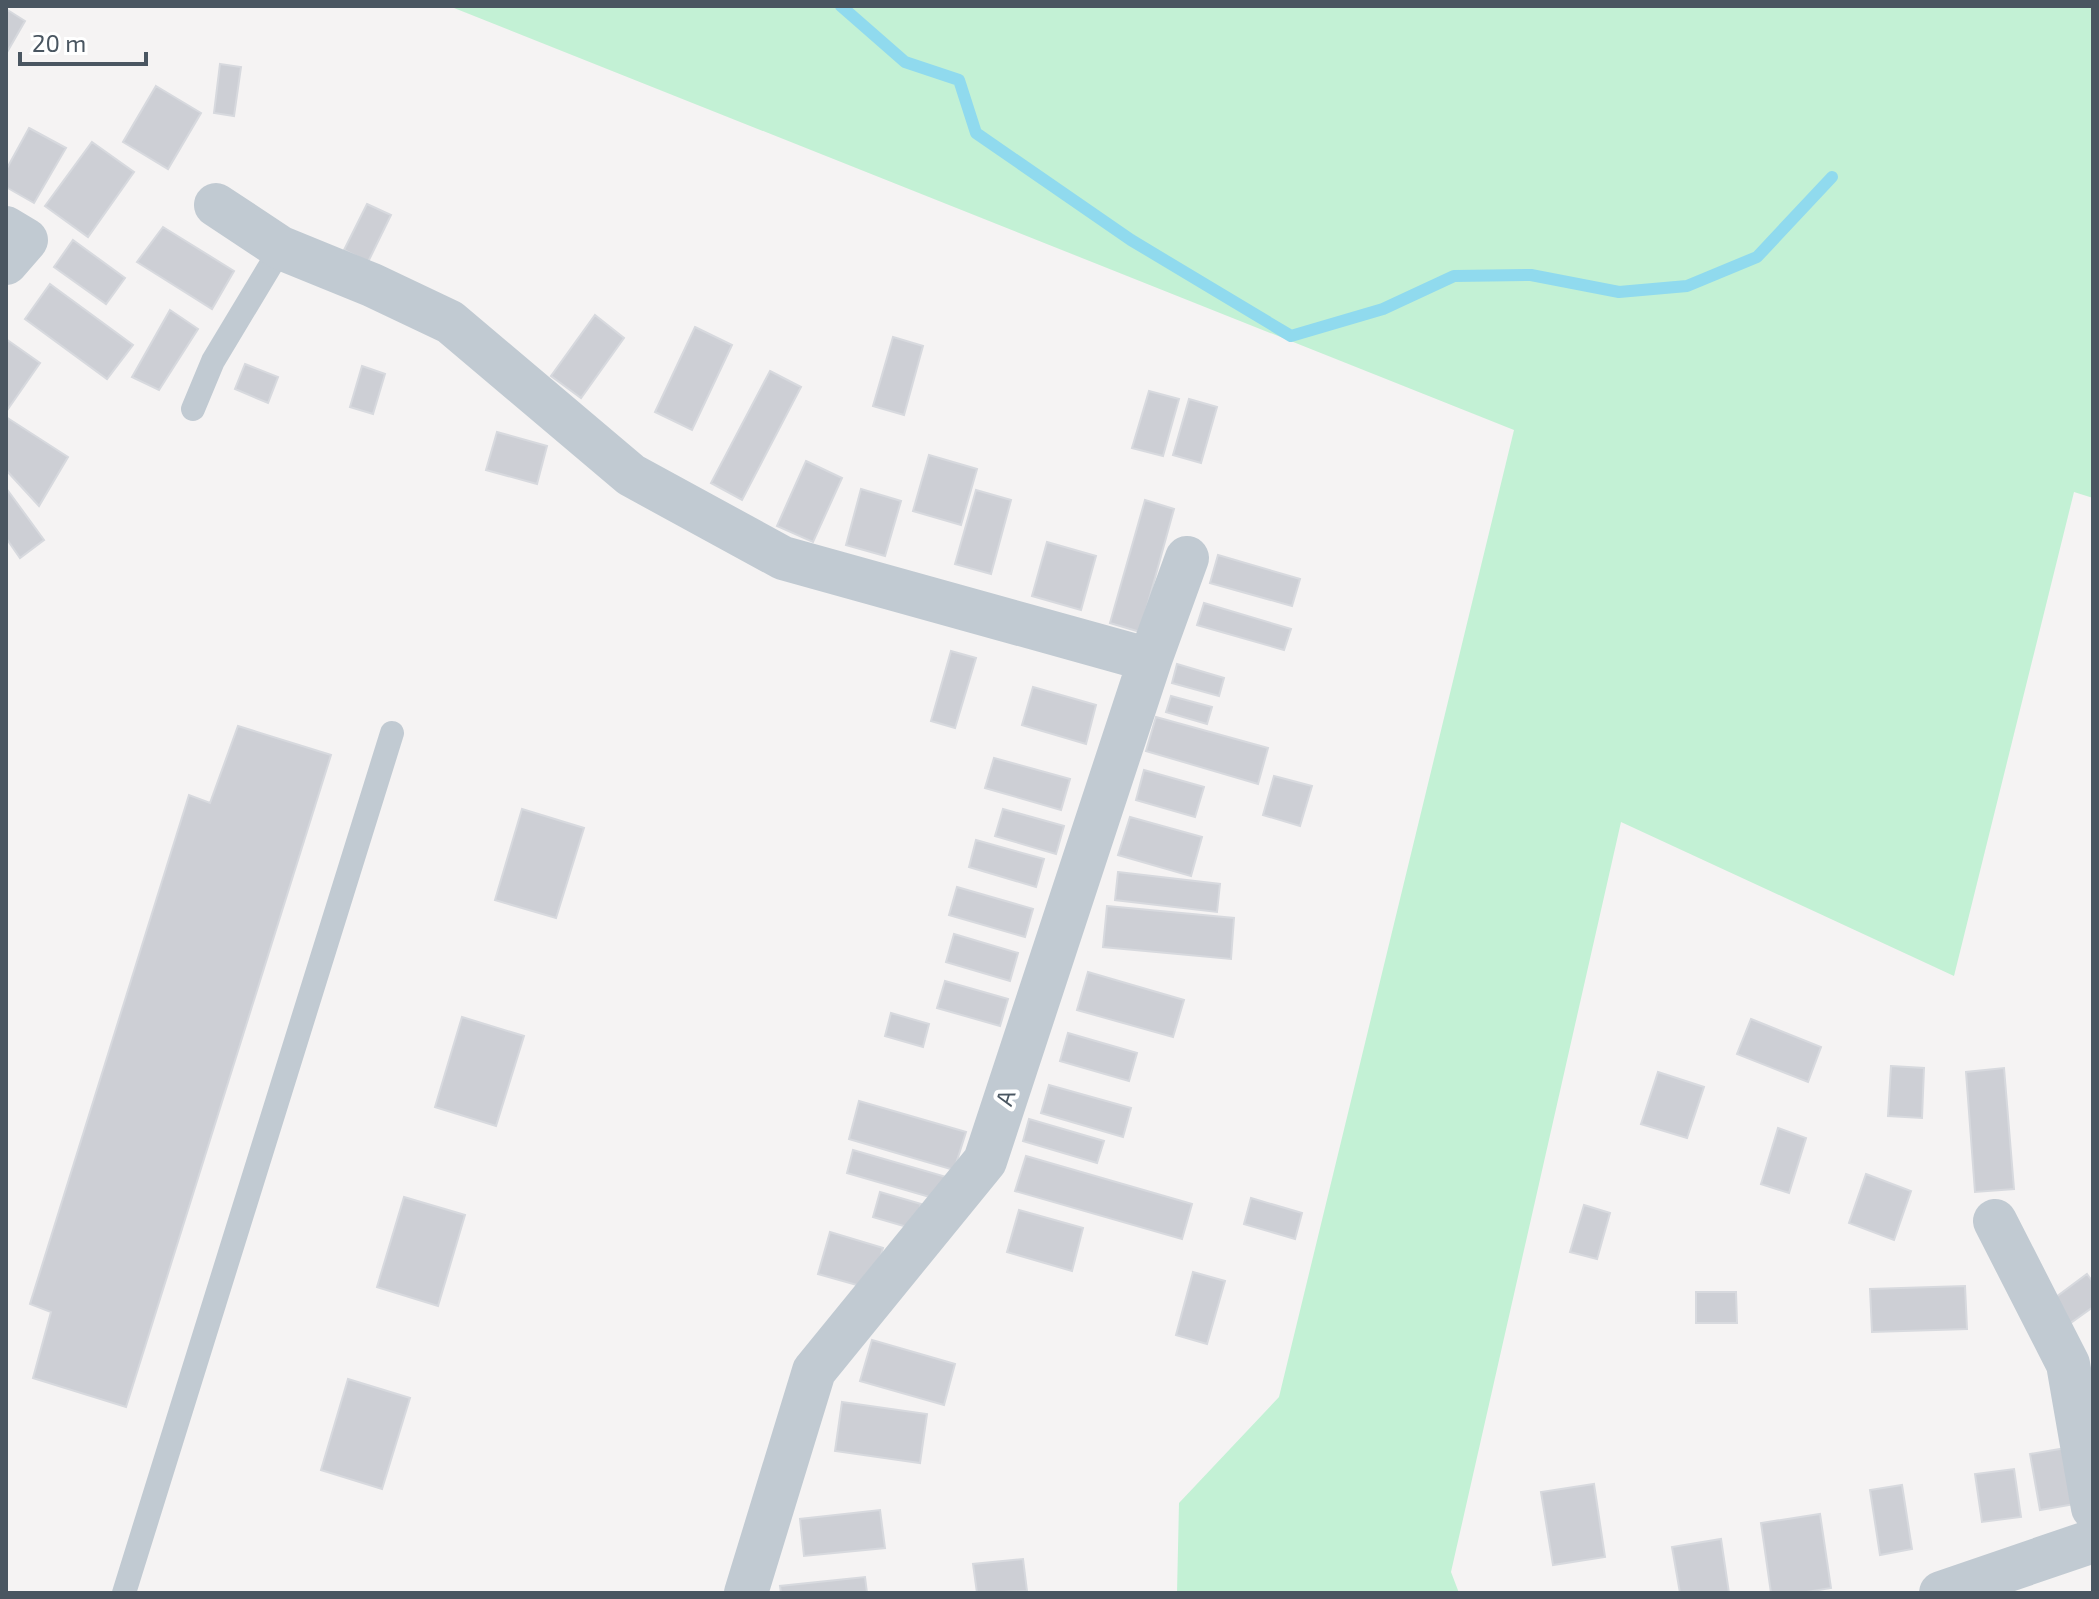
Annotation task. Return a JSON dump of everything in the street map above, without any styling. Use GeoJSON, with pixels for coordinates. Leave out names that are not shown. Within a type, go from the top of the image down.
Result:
{"type":"FeatureCollection","features":[{"type":"Feature","properties":{"kind":"street"},"geometry":{"type":"LineString","coordinates":[[216,205],[281,248],[372,285],[450,322],[631,475],[783,558],[1150,660]]}},
{"type":"Feature","properties":{"kind":"street","name":"A"},"geometry":{"type":"LineString","coordinates":[[746,1593],[814,1371],[985,1161],[1150,660],[1187,558]]}},
{"type":"Feature","properties":{"kind":"street"},"geometry":{"type":"LineString","coordinates":[[1995,1221],[2068,1364],[2093,1508]]}},
{"type":"Feature","properties":{"kind":"street"},"geometry":{"type":"LineString","coordinates":[[1941,1593],[2093,1541]]}},
{"type":"Feature","properties":{"kind":"lane"},"geometry":{"type":"LineString","coordinates":[[193,409],[213,361],[281,248]]}},
{"type":"Feature","properties":{"kind":"lane"},"geometry":{"type":"LineString","coordinates":[[124,1593],[392,733]]}},
{"type":"Feature","properties":{"kind":"green space"},"geometry":{"type":"Polygon","coordinates":[[[449,6],[2093,6],[2093,498],[2074,492],[1954,976],[1621,822],[1451,1572],[1459,1593],[1177,1593],[1179,1503],[1279,1397],[1514,430],[449,6]]]}},
{"type":"Feature","properties":{"kind":"building"},"geometry":{"type":"Polygon","coordinates":[[[6,9],[25,21],[6,54],[6,9]]]}},
{"type":"Feature","properties":{"kind":"building"},"geometry":{"type":"Polygon","coordinates":[[[220,64],[241,67],[234,116],[214,113],[220,64]]]}},
{"type":"Feature","properties":{"kind":"building"},"geometry":{"type":"Polygon","coordinates":[[[156,86],[201,113],[168,169],[123,142],[156,86]]]}},
{"type":"Feature","properties":{"kind":"building"},"geometry":{"type":"Polygon","coordinates":[[[29,128],[66,148],[34,203],[6,187],[6,170],[29,128]]]}},
{"type":"Feature","properties":{"kind":"building"},"geometry":{"type":"Polygon","coordinates":[[[92,142],[134,172],[88,237],[45,206],[92,142]]]}},
{"type":"Feature","properties":{"kind":"building"},"geometry":{"type":"Polygon","coordinates":[[[367,204],[391,215],[368,262],[344,250],[367,204]]]}},
{"type":"Feature","properties":{"kind":"building"},"geometry":{"type":"Polygon","coordinates":[[[163,227],[234,271],[212,309],[137,262],[163,227]]]}},
{"type":"Feature","properties":{"kind":"building"},"geometry":{"type":"Polygon","coordinates":[[[73,240],[125,278],[106,304],[54,267],[73,240]]]}},
{"type":"Feature","properties":{"kind":"building"},"geometry":{"type":"Polygon","coordinates":[[[50,284],[133,345],[107,379],[25,319],[50,284]]]}},
{"type":"Feature","properties":{"kind":"building"},"geometry":{"type":"Polygon","coordinates":[[[170,310],[198,329],[159,390],[132,377],[170,310]]]}},
{"type":"Feature","properties":{"kind":"building"},"geometry":{"type":"Polygon","coordinates":[[[595,315],[624,338],[581,398],[551,376],[595,315]]]}},
{"type":"Feature","properties":{"kind":"building"},"geometry":{"type":"Polygon","coordinates":[[[695,327],[732,345],[692,430],[655,412],[695,327]]]}},
{"type":"Feature","properties":{"kind":"building"},"geometry":{"type":"Polygon","coordinates":[[[893,337],[923,346],[904,415],[873,406],[893,337]]]}},
{"type":"Feature","properties":{"kind":"building"},"geometry":{"type":"Polygon","coordinates":[[[6,339],[40,363],[8,409],[6,407],[6,339]]]}},
{"type":"Feature","properties":{"kind":"building"},"geometry":{"type":"Polygon","coordinates":[[[245,364],[278,377],[268,403],[235,389],[245,364]]]}},
{"type":"Feature","properties":{"kind":"building"},"geometry":{"type":"Polygon","coordinates":[[[362,366],[385,374],[373,414],[350,407],[362,366]]]}},
{"type":"Feature","properties":{"kind":"building"},"geometry":{"type":"Polygon","coordinates":[[[770,371],[801,387],[742,500],[711,483],[770,371]]]}},
{"type":"Feature","properties":{"kind":"building"},"geometry":{"type":"Polygon","coordinates":[[[1149,391],[1179,399],[1163,456],[1132,448],[1149,391]]]}},
{"type":"Feature","properties":{"kind":"building"},"geometry":{"type":"Polygon","coordinates":[[[1189,399],[1217,407],[1201,463],[1173,455],[1189,399]]]}},
{"type":"Feature","properties":{"kind":"building"},"geometry":{"type":"Polygon","coordinates":[[[6,417],[68,457],[39,506],[6,470],[6,417]]]}},
{"type":"Feature","properties":{"kind":"building"},"geometry":{"type":"Polygon","coordinates":[[[497,432],[547,446],[537,484],[486,470],[497,432]]]}},
{"type":"Feature","properties":{"kind":"building"},"geometry":{"type":"Polygon","coordinates":[[[929,455],[977,469],[961,525],[913,511],[929,455]]]}},
{"type":"Feature","properties":{"kind":"building"},"geometry":{"type":"Polygon","coordinates":[[[806,461],[842,478],[813,542],[777,526],[806,461]]]}},
{"type":"Feature","properties":{"kind":"building"},"geometry":{"type":"Polygon","coordinates":[[[6,488],[44,540],[20,558],[6,538],[6,488]]]}},
{"type":"Feature","properties":{"kind":"building"},"geometry":{"type":"Polygon","coordinates":[[[861,489],[901,501],[885,556],[846,545],[861,489]]]}},
{"type":"Feature","properties":{"kind":"building"},"geometry":{"type":"Polygon","coordinates":[[[976,490],[1011,500],[991,574],[955,564],[976,490]]]}},
{"type":"Feature","properties":{"kind":"building"},"geometry":{"type":"Polygon","coordinates":[[[1145,500],[1174,509],[1140,632],[1110,623],[1145,500]]]}},
{"type":"Feature","properties":{"kind":"building"},"geometry":{"type":"Polygon","coordinates":[[[1047,542],[1096,556],[1081,610],[1032,596],[1047,542]]]}},
{"type":"Feature","properties":{"kind":"building"},"geometry":{"type":"Polygon","coordinates":[[[1218,555],[1300,579],[1292,606],[1210,583],[1218,555]]]}},
{"type":"Feature","properties":{"kind":"building"},"geometry":{"type":"Polygon","coordinates":[[[1204,603],[1291,629],[1284,650],[1197,625],[1204,603]]]}},
{"type":"Feature","properties":{"kind":"building"},"geometry":{"type":"Polygon","coordinates":[[[951,651],[976,658],[955,728],[931,721],[951,651]]]}},
{"type":"Feature","properties":{"kind":"building"},"geometry":{"type":"Polygon","coordinates":[[[1177,664],[1224,678],[1219,696],[1172,683],[1177,664]]]}},
{"type":"Feature","properties":{"kind":"building"},"geometry":{"type":"Polygon","coordinates":[[[1033,687],[1096,705],[1086,744],[1022,725],[1033,687]]]}},
{"type":"Feature","properties":{"kind":"building"},"geometry":{"type":"Polygon","coordinates":[[[1171,696],[1212,707],[1207,724],[1166,712],[1171,696]]]}},
{"type":"Feature","properties":{"kind":"building"},"geometry":{"type":"Polygon","coordinates":[[[1156,717],[1268,748],[1258,784],[1146,751],[1156,717]]]}},
{"type":"Feature","properties":{"kind":"building"},"geometry":{"type":"Polygon","coordinates":[[[238,726],[331,755],[126,1407],[33,1378],[51,1312],[30,1304],[189,795],[210,803],[238,726]]]}},
{"type":"Feature","properties":{"kind":"building"},"geometry":{"type":"Polygon","coordinates":[[[994,758],[1070,779],[1061,810],[985,788],[994,758]]]}},
{"type":"Feature","properties":{"kind":"building"},"geometry":{"type":"Polygon","coordinates":[[[1144,770],[1204,787],[1195,817],[1136,800],[1144,770]]]}},
{"type":"Feature","properties":{"kind":"building"},"geometry":{"type":"Polygon","coordinates":[[[1274,776],[1312,786],[1300,826],[1263,815],[1274,776]]]}},
{"type":"Feature","properties":{"kind":"building"},"geometry":{"type":"Polygon","coordinates":[[[522,809],[584,828],[556,918],[495,900],[522,809]]]}},
{"type":"Feature","properties":{"kind":"building"},"geometry":{"type":"Polygon","coordinates":[[[1003,809],[1064,826],[1056,854],[995,836],[1003,809]]]}},
{"type":"Feature","properties":{"kind":"building"},"geometry":{"type":"Polygon","coordinates":[[[1130,817],[1202,837],[1191,876],[1118,855],[1130,817]]]}},
{"type":"Feature","properties":{"kind":"building"},"geometry":{"type":"Polygon","coordinates":[[[976,840],[1044,859],[1036,887],[969,867],[976,840]]]}},
{"type":"Feature","properties":{"kind":"building"},"geometry":{"type":"Polygon","coordinates":[[[1118,872],[1220,884],[1217,912],[1115,900],[1118,872]]]}},
{"type":"Feature","properties":{"kind":"building"},"geometry":{"type":"Polygon","coordinates":[[[957,887],[1033,909],[1025,937],[949,915],[957,887]]]}},
{"type":"Feature","properties":{"kind":"building"},"geometry":{"type":"Polygon","coordinates":[[[1107,906],[1234,918],[1231,959],[1103,947],[1107,906]]]}},
{"type":"Feature","properties":{"kind":"building"},"geometry":{"type":"Polygon","coordinates":[[[954,934],[1018,953],[1010,981],[946,962],[954,934]]]}},
{"type":"Feature","properties":{"kind":"building"},"geometry":{"type":"Polygon","coordinates":[[[1088,972],[1184,1000],[1173,1037],[1077,1010],[1088,972]]]}},
{"type":"Feature","properties":{"kind":"building"},"geometry":{"type":"Polygon","coordinates":[[[945,981],[1008,999],[1000,1026],[937,1008],[945,981]]]}},
{"type":"Feature","properties":{"kind":"building"},"geometry":{"type":"Polygon","coordinates":[[[891,1013],[929,1024],[923,1047],[885,1036],[891,1013]]]}},
{"type":"Feature","properties":{"kind":"building"},"geometry":{"type":"Polygon","coordinates":[[[462,1017],[524,1036],[496,1126],[435,1107],[462,1017]]]}},
{"type":"Feature","properties":{"kind":"building"},"geometry":{"type":"Polygon","coordinates":[[[1751,1019],[1821,1047],[1808,1082],[1737,1054],[1751,1019]]]}},
{"type":"Feature","properties":{"kind":"building"},"geometry":{"type":"Polygon","coordinates":[[[1068,1033],[1137,1053],[1129,1081],[1060,1061],[1068,1033]]]}},
{"type":"Feature","properties":{"kind":"building"},"geometry":{"type":"Polygon","coordinates":[[[1891,1066],[1924,1068],[1922,1118],[1888,1116],[1891,1066]]]}},
{"type":"Feature","properties":{"kind":"building"},"geometry":{"type":"Polygon","coordinates":[[[2004,1068],[2014,1189],[1975,1192],[1966,1072],[2004,1068]]]}},
{"type":"Feature","properties":{"kind":"building"},"geometry":{"type":"Polygon","coordinates":[[[1658,1072],[1704,1087],[1687,1138],[1641,1124],[1658,1072]]]}},
{"type":"Feature","properties":{"kind":"building"},"geometry":{"type":"Polygon","coordinates":[[[1049,1085],[1131,1108],[1123,1137],[1041,1113],[1049,1085]]]}},
{"type":"Feature","properties":{"kind":"building"},"geometry":{"type":"Polygon","coordinates":[[[859,1101],[966,1132],[954,1170],[849,1139],[859,1101]]]}},
{"type":"Feature","properties":{"kind":"building"},"geometry":{"type":"Polygon","coordinates":[[[1029,1119],[1104,1141],[1097,1163],[1023,1141],[1029,1119]]]}},
{"type":"Feature","properties":{"kind":"building"},"geometry":{"type":"Polygon","coordinates":[[[1778,1128],[1806,1138],[1789,1193],[1761,1184],[1778,1128]]]}},
{"type":"Feature","properties":{"kind":"building"},"geometry":{"type":"Polygon","coordinates":[[[853,1150],[946,1177],[940,1200],[847,1173],[853,1150]]]}},
{"type":"Feature","properties":{"kind":"building"},"geometry":{"type":"Polygon","coordinates":[[[1026,1156],[1192,1204],[1182,1239],[1015,1191],[1026,1156]]]}},
{"type":"Feature","properties":{"kind":"building"},"geometry":{"type":"Polygon","coordinates":[[[1866,1174],[1911,1191],[1894,1240],[1849,1223],[1866,1174]]]}},
{"type":"Feature","properties":{"kind":"building"},"geometry":{"type":"Polygon","coordinates":[[[880,1192],[921,1204],[914,1229],[873,1217],[880,1192]]]}},
{"type":"Feature","properties":{"kind":"building"},"geometry":{"type":"Polygon","coordinates":[[[404,1197],[465,1215],[438,1306],[377,1287],[404,1197]]]}},
{"type":"Feature","properties":{"kind":"building"},"geometry":{"type":"Polygon","coordinates":[[[1251,1198],[1302,1213],[1295,1239],[1244,1224],[1251,1198]]]}},
{"type":"Feature","properties":{"kind":"building"},"geometry":{"type":"Polygon","coordinates":[[[1584,1205],[1610,1213],[1597,1259],[1570,1252],[1584,1205]]]}},
{"type":"Feature","properties":{"kind":"building"},"geometry":{"type":"Polygon","coordinates":[[[1019,1210],[1083,1228],[1072,1271],[1007,1252],[1019,1210]]]}},
{"type":"Feature","properties":{"kind":"building"},"geometry":{"type":"Polygon","coordinates":[[[830,1232],[883,1248],[871,1289],[818,1274],[830,1232]]]}},
{"type":"Feature","properties":{"kind":"building"},"geometry":{"type":"Polygon","coordinates":[[[1193,1272],[1225,1281],[1207,1344],[1176,1335],[1193,1272]]]}},
{"type":"Feature","properties":{"kind":"building"},"geometry":{"type":"Polygon","coordinates":[[[2087,1274],[2093,1282],[2093,1307],[2065,1327],[2048,1303],[2087,1274]]]}},
{"type":"Feature","properties":{"kind":"building"},"geometry":{"type":"Polygon","coordinates":[[[1965,1286],[1967,1329],[1872,1332],[1870,1289],[1965,1286]]]}},
{"type":"Feature","properties":{"kind":"building"},"geometry":{"type":"Polygon","coordinates":[[[1696,1292],[1736,1292],[1737,1323],[1696,1323],[1696,1292]]]}},
{"type":"Feature","properties":{"kind":"building"},"geometry":{"type":"Polygon","coordinates":[[[872,1340],[955,1364],[944,1405],[860,1381],[872,1340]]]}},
{"type":"Feature","properties":{"kind":"building"},"geometry":{"type":"Polygon","coordinates":[[[348,1379],[410,1398],[382,1489],[321,1470],[348,1379]]]}},
{"type":"Feature","properties":{"kind":"building"},"geometry":{"type":"Polygon","coordinates":[[[842,1402],[927,1414],[920,1463],[835,1451],[842,1402]]]}},
{"type":"Feature","properties":{"kind":"building"},"geometry":{"type":"Polygon","coordinates":[[[2066,1448],[2075,1504],[2040,1510],[2030,1454],[2066,1448]]]}},
{"type":"Feature","properties":{"kind":"building"},"geometry":{"type":"Polygon","coordinates":[[[2014,1469],[2021,1517],[1982,1522],[1975,1474],[2014,1469]]]}},
{"type":"Feature","properties":{"kind":"building"},"geometry":{"type":"Polygon","coordinates":[[[1594,1484],[1605,1557],[1553,1565],[1541,1492],[1594,1484]]]}},
{"type":"Feature","properties":{"kind":"building"},"geometry":{"type":"Polygon","coordinates":[[[1902,1485],[1912,1549],[1880,1555],[1870,1490],[1902,1485]]]}},
{"type":"Feature","properties":{"kind":"building"},"geometry":{"type":"Polygon","coordinates":[[[880,1510],[885,1548],[804,1556],[800,1519],[880,1510]]]}},
{"type":"Feature","properties":{"kind":"building"},"geometry":{"type":"Polygon","coordinates":[[[1820,1514],[1831,1588],[1801,1593],[1771,1593],[1761,1523],[1820,1514]]]}},
{"type":"Feature","properties":{"kind":"building"},"geometry":{"type":"Polygon","coordinates":[[[1721,1539],[1729,1593],[1680,1593],[1672,1547],[1721,1539]]]}},
{"type":"Feature","properties":{"kind":"building"},"geometry":{"type":"Polygon","coordinates":[[[1023,1559],[1027,1591],[977,1593],[973,1564],[1023,1559]]]}},
{"type":"Feature","properties":{"kind":"building"},"geometry":{"type":"Polygon","coordinates":[[[865,1577],[867,1593],[781,1593],[780,1586],[865,1577]]]}},
{"type":"Feature","properties":{"kind":"waterway"},"geometry":{"type":"LineString","coordinates":[[841,6],[905,62],[959,80],[976,133],[1131,240],[1291,336],[1383,309],[1454,276],[1531,275],[1619,292],[1687,286],[1757,257],[1832,177]]}}]}
